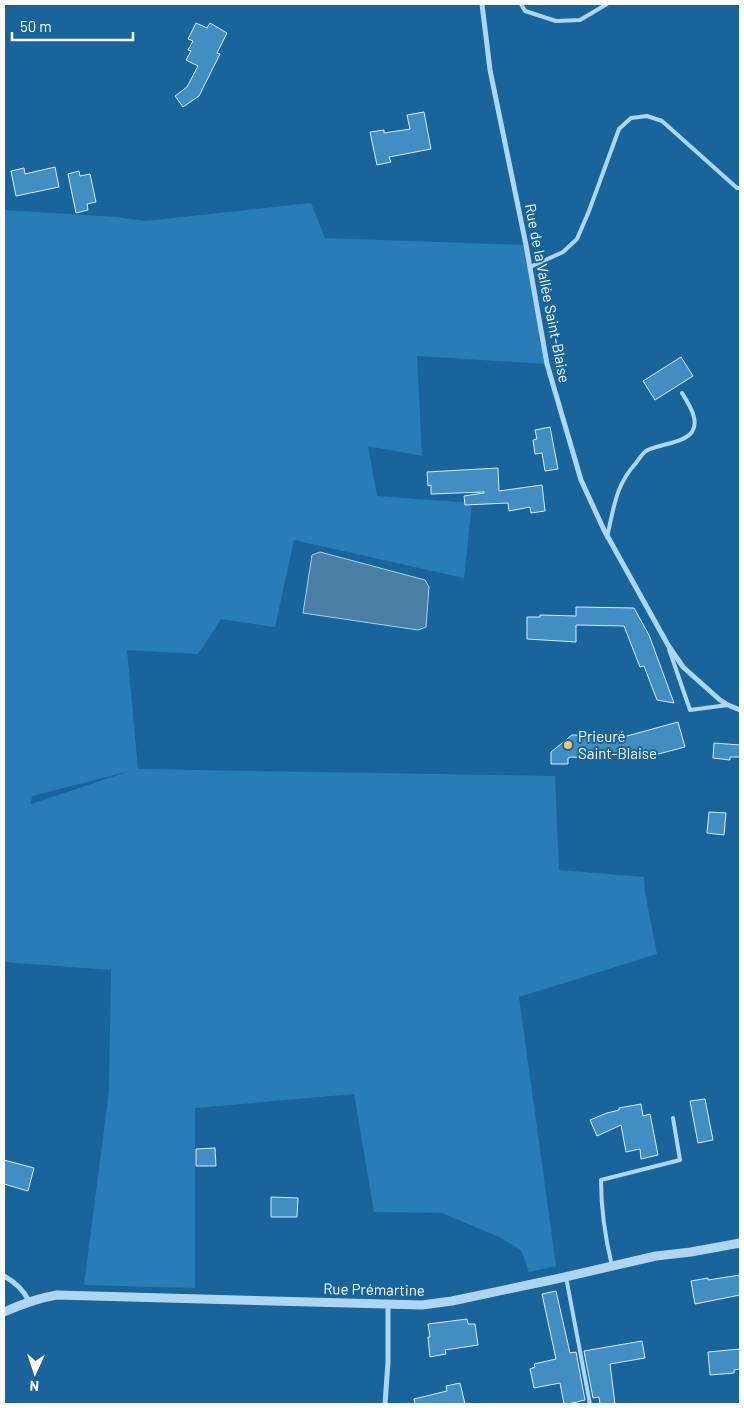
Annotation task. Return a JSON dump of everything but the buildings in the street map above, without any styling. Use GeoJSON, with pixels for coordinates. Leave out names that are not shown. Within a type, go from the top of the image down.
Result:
{"type":"FeatureCollection","features":[{"type":"Feature","properties":{"kind":"street","name":"Rue de la Vallée Saint-Blaise"},"geometry":{"type":"LineString","coordinates":[[482,4],[490,70],[530,266],[547,364],[581,480],[607,537],[668,646],[683,667],[720,700],[728,706],[740,710]]}},
{"type":"Feature","properties":{"kind":"street","name":"Rue Prémartine"},"geometry":{"type":"LineString","coordinates":[[4,1312],[29,1301],[57,1295],[422,1305],[452,1301],[656,1256],[740,1243]]}},
{"type":"Feature","properties":{"kind":"street"},"geometry":{"type":"LineString","coordinates":[[4,1276],[16,1283],[26,1293],[29,1301]]}},
{"type":"Feature","properties":{"kind":"street"},"geometry":{"type":"LineString","coordinates":[[386,1404],[388,1305]]}},
{"type":"Feature","properties":{"kind":"lane"},"geometry":{"type":"LineString","coordinates":[[521,4],[525,11],[556,21],[580,20],[607,4]]}},
{"type":"Feature","properties":{"kind":"lane"},"geometry":{"type":"LineString","coordinates":[[530,266],[563,252],[577,239],[619,129],[631,118],[647,116],[662,122],[737,188],[740,188]]}},
{"type":"Feature","properties":{"kind":"lane"},"geometry":{"type":"LineString","coordinates":[[607,537],[618,491],[626,473],[646,451],[682,440],[692,432],[694,423],[691,410],[682,393]]}},
{"type":"Feature","properties":{"kind":"lane"},"geometry":{"type":"LineString","coordinates":[[668,646],[690,710],[728,706]]}},
{"type":"Feature","properties":{"kind":"lane"},"geometry":{"type":"LineString","coordinates":[[612,1266],[606,1242],[601,1202],[601,1180],[680,1160],[672,1118]]}},
{"type":"Feature","properties":{"kind":"lane"},"geometry":{"type":"LineString","coordinates":[[566,1277],[590,1404]]}},
{"type":"Feature","properties":{"kind":"shaded area"},"geometry":{"type":"Polygon","coordinates":[[[311,203],[325,238],[526,245],[547,364],[417,356],[422,456],[368,446],[377,496],[472,503],[464,578],[294,540],[275,627],[221,619],[198,654],[127,650],[138,769],[555,776],[559,870],[644,877],[645,893],[657,954],[519,997],[556,1266],[529,1272],[521,1250],[499,1237],[442,1213],[374,1212],[354,1094],[195,1108],[195,1288],[84,1285],[109,1091],[111,970],[4,962],[4,210],[116,217],[146,221],[311,203]],[[127,772],[32,796],[31,804],[127,772]]]}},
{"type":"Feature","properties":{"kind":"shaded area"},"geometry":{"type":"Polygon","coordinates":[[[320,552],[425,580],[429,587],[426,627],[418,630],[303,613],[312,555],[320,552]]]}},
{"type":"Feature","properties":{"kind":"place","name":"Prieuré Saint-Blaise"},"geometry":{"type":"Point","coordinates":[568,745]}}]}
